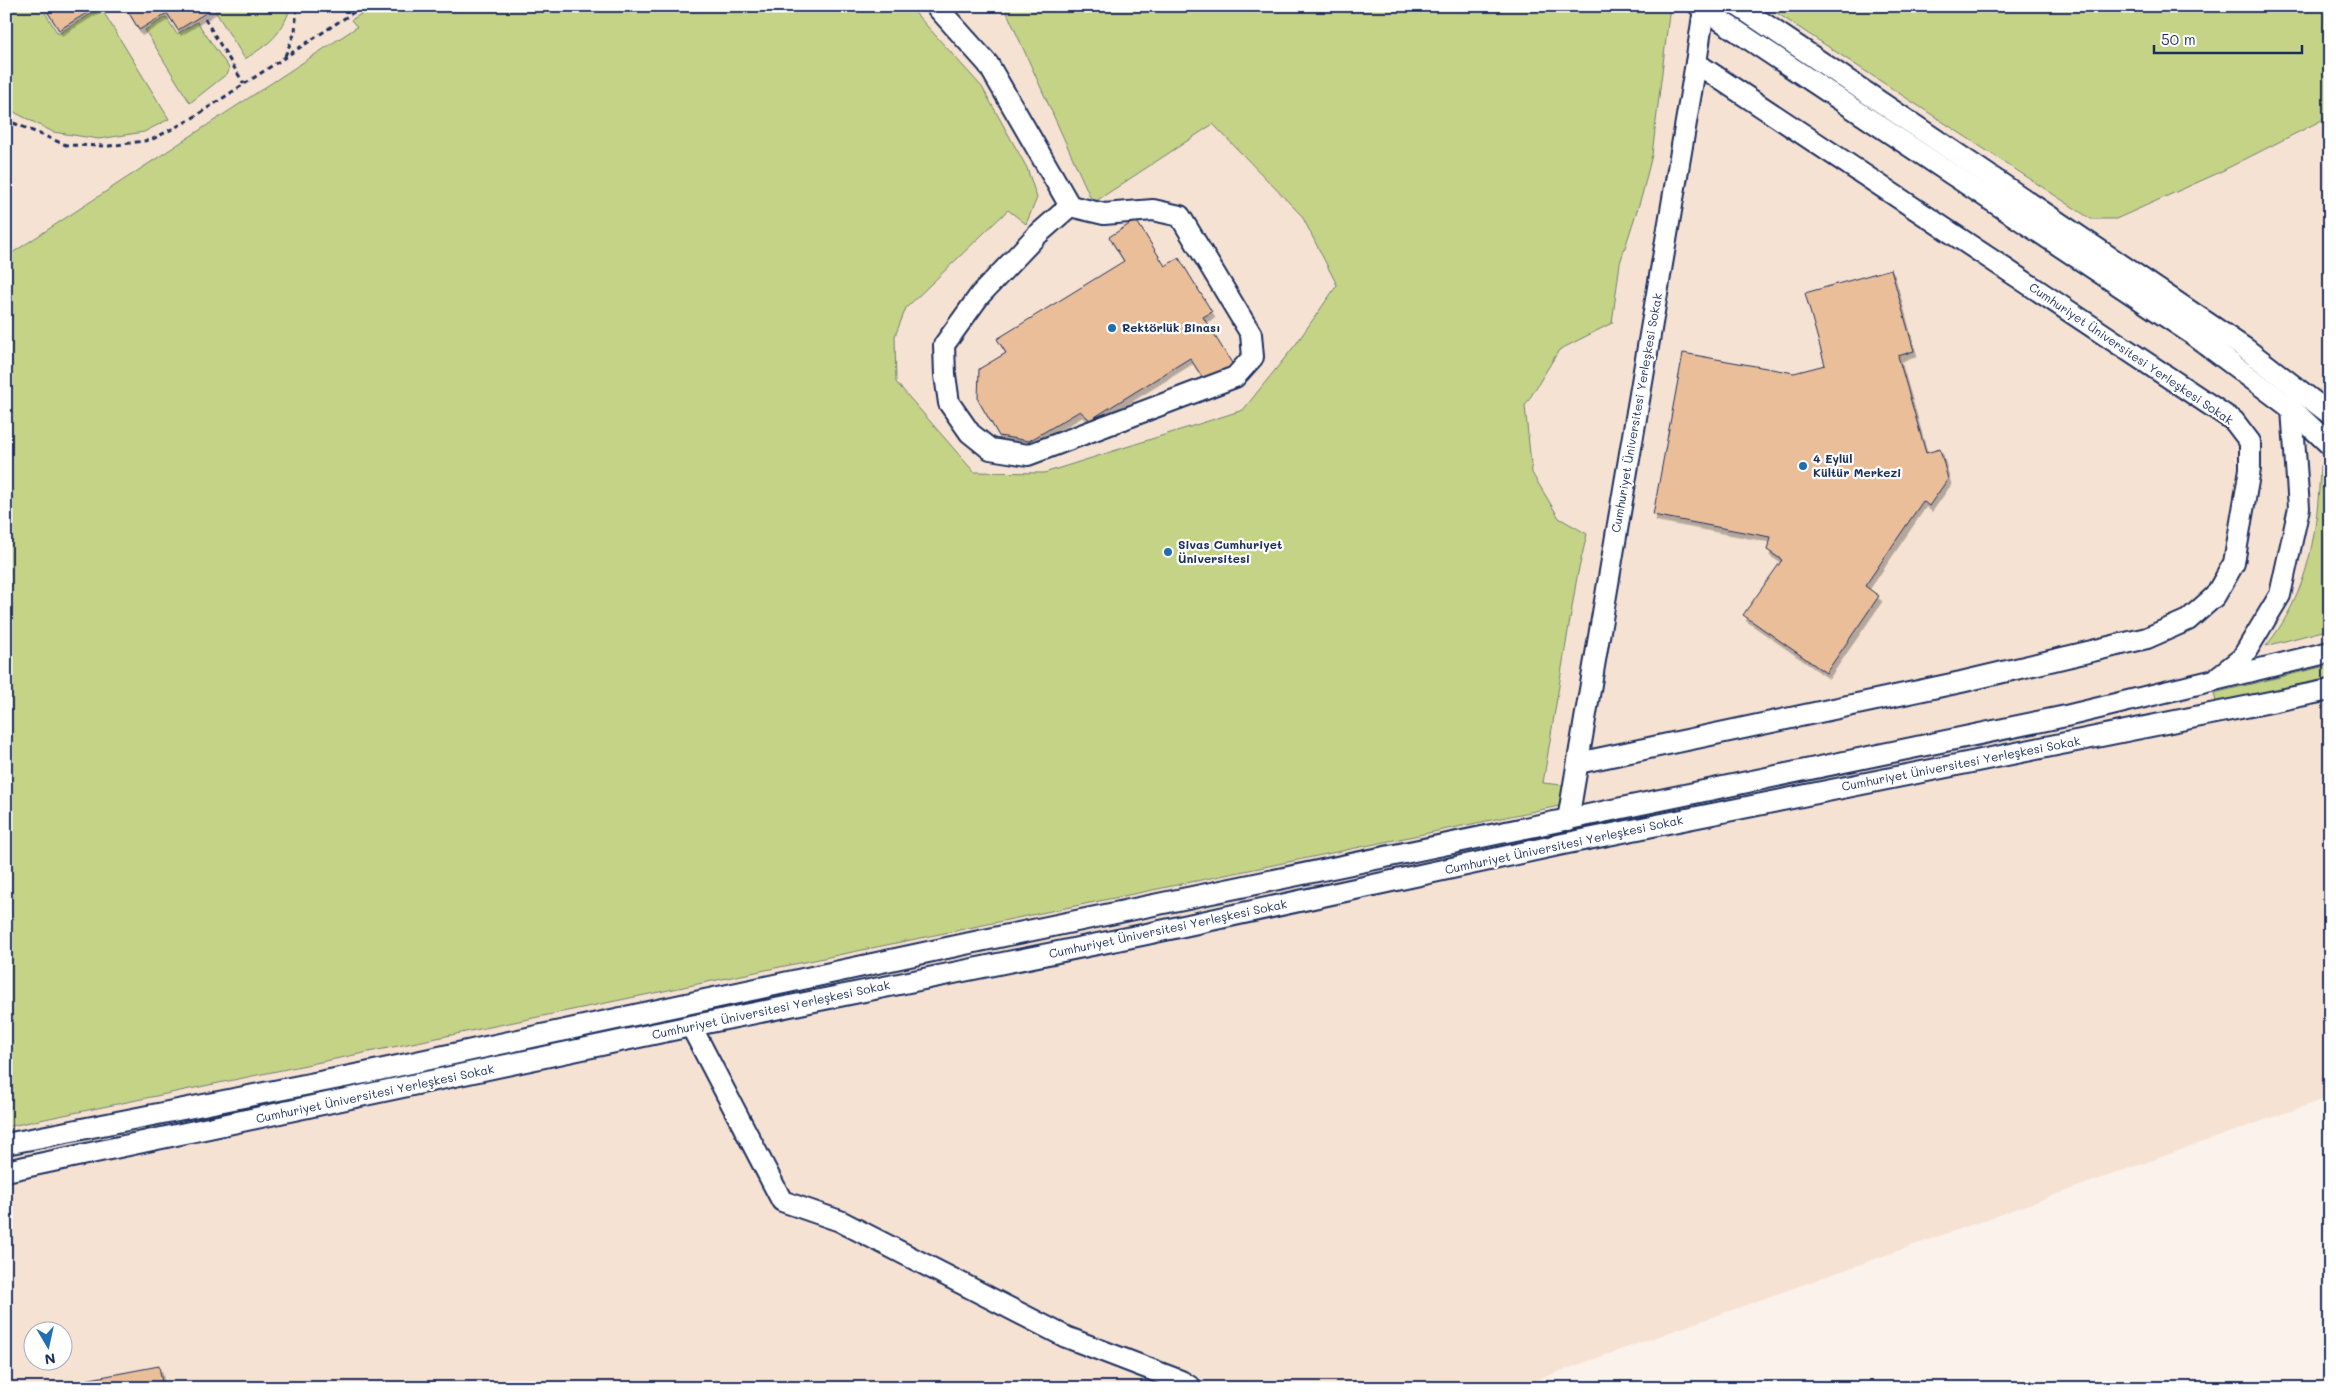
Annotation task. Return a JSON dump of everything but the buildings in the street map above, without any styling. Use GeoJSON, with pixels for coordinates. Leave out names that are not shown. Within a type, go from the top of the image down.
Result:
{"type":"FeatureCollection","features":[{"type":"Feature","properties":{"kind":"street"},"geometry":{"type":"LineString","coordinates":[[936,6],[988,64],[1070,206],[1104,214],[1153,210],[1180,216],[1251,334],[1253,357],[1235,377],[1028,455],[990,449],[970,433],[949,404],[945,375],[944,345],[980,296],[1036,236],[1070,206]]}},
{"type":"Feature","properties":{"kind":"street"},"geometry":{"type":"LineString","coordinates":[[1738,6],[2246,349],[2330,414]]}},
{"type":"Feature","properties":{"kind":"street","name":"Cumhuriyet Üniversitesi Yerleşkesi Sokak"},"geometry":{"type":"LineString","coordinates":[[1568,820],[1696,63],[1701,8],[2192,334],[2292,409],[2330,445]]}},
{"type":"Feature","properties":{"kind":"street","name":"Cumhuriyet Üniversitesi Yerleşkesi Sokak"},"geometry":{"type":"LineString","coordinates":[[1578,763],[1961,682],[2147,638],[2188,620],[2215,596],[2234,563],[2238,544],[2250,460],[2250,442],[2234,421],[1696,63]]}},
{"type":"Feature","properties":{"kind":"street","name":"Cumhuriyet Üniversitesi Yerleşkesi Sokak"},"geometry":{"type":"LineString","coordinates":[[2212,681],[2242,658],[2280,595],[2298,508],[2292,409]]}},
{"type":"Feature","properties":{"kind":"street","name":"Cumhuriyet Üniversitesi Yerleşkesi Sokak"},"geometry":{"type":"LineString","coordinates":[[6,1144],[366,1073],[970,943],[1568,820],[1881,752],[2066,716],[2330,652]]}},
{"type":"Feature","properties":{"kind":"street","name":"Cumhuriyet Üniversitesi Yerleşkesi Sokak"},"geometry":{"type":"LineString","coordinates":[[6,1171],[691,1026],[1152,933],[1564,844],[2330,690]]}},
{"type":"Feature","properties":{"kind":"street"},"geometry":{"type":"LineString","coordinates":[[691,1026],[782,1202],[840,1221],[1066,1336],[1181,1381],[1192,1388]]}},
{"type":"Feature","properties":{"kind":"path"},"geometry":{"type":"LineString","coordinates":[[285,58],[294,32],[297,6]]}},
{"type":"Feature","properties":{"kind":"path"},"geometry":{"type":"LineString","coordinates":[[6,118],[66,145],[109,146],[151,140],[191,119],[363,6]]}},
{"type":"Feature","properties":{"kind":"path"},"geometry":{"type":"LineString","coordinates":[[205,19],[244,84]]}},
{"type":"Feature","properties":{"kind":"shaded area","name":"Sivas Cumhuriyet Üniversitesi"},"geometry":{"type":"Polygon","coordinates":[[[6,6],[2330,6],[2330,1097],[1513,1388],[6,1388],[6,6]]]}},
{"type":"Feature","properties":{"kind":"green space"},"geometry":{"type":"Polygon","coordinates":[[[6,6],[41,6],[58,34],[101,8],[169,119],[144,132],[99,139],[53,132],[6,108],[6,6]]]}},
{"type":"Feature","properties":{"kind":"green space"},"geometry":{"type":"Polygon","coordinates":[[[222,6],[291,6],[283,25],[274,38],[245,59],[215,11],[222,6]]]}},
{"type":"Feature","properties":{"kind":"green space"},"geometry":{"type":"Polygon","coordinates":[[[375,6],[909,6],[982,87],[1027,168],[1037,198],[1026,224],[1008,210],[906,308],[895,336],[896,382],[974,472],[1044,473],[1243,410],[1296,344],[1337,285],[1302,216],[1213,124],[1093,203],[1004,6],[1670,6],[1652,155],[1642,195],[1620,263],[1612,323],[1559,350],[1525,406],[1532,473],[1559,518],[1587,534],[1577,577],[1543,783],[1563,785],[1559,806],[6,1127],[6,257],[357,27],[351,20],[375,6]]]}},
{"type":"Feature","properties":{"kind":"green space"},"geometry":{"type":"Polygon","coordinates":[[[1766,6],[2330,6],[2330,116],[2216,174],[2116,219],[2091,219],[1766,6]]]}},
{"type":"Feature","properties":{"kind":"green space"},"geometry":{"type":"Polygon","coordinates":[[[166,17],[177,34],[197,22],[229,68],[228,73],[190,103],[145,30],[166,17]]]}},
{"type":"Feature","properties":{"kind":"green space"},"geometry":{"type":"Polygon","coordinates":[[[2320,465],[2330,474],[2330,629],[2266,646],[2281,626],[2292,605],[2308,560],[2317,513],[2320,465]]]}},
{"type":"Feature","properties":{"kind":"green space"},"geometry":{"type":"Polygon","coordinates":[[[2330,665],[2330,678],[2216,702],[2214,693],[2330,665]]]}},
{"type":"Feature","properties":{"kind":"place","name":"Rektörlük Binası"},"geometry":{"type":"Point","coordinates":[1112,328]}},
{"type":"Feature","properties":{"kind":"place","name":"4 Eylül Kültür Merkezi"},"geometry":{"type":"Point","coordinates":[1803,466]}},
{"type":"Feature","properties":{"kind":"place","name":"Sivas Cumhuriyet Üniversitesi"},"geometry":{"type":"Point","coordinates":[1168,552]}}]}
